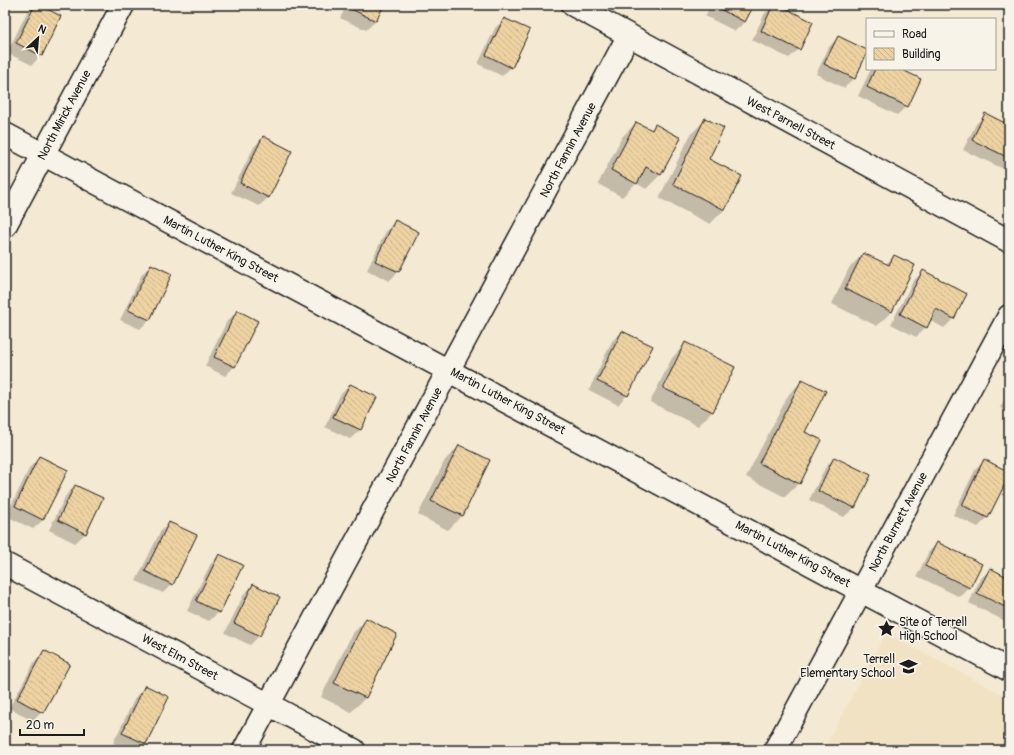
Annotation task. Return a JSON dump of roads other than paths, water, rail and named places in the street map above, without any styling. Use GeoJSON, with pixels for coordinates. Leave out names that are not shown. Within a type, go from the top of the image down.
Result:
{"type":"FeatureCollection","features":[{"type":"Feature","properties":{"kind":"street","name":"North Mirick Avenue"},"geometry":{"type":"LineString","coordinates":[[5,226],[123,5]]}},
{"type":"Feature","properties":{"kind":"street","name":"West Parnell Street"},"geometry":{"type":"LineString","coordinates":[[573,5],[1009,241]]}},
{"type":"Feature","properties":{"kind":"street","name":"North Fannin Avenue"},"geometry":{"type":"LineString","coordinates":[[244,750],[629,35]]}},
{"type":"Feature","properties":{"kind":"street","name":"Martin Luther King Street"},"geometry":{"type":"LineString","coordinates":[[5,134],[1009,670]]}},
{"type":"Feature","properties":{"kind":"street","name":"North Burnett Avenue"},"geometry":{"type":"LineString","coordinates":[[775,750],[1009,316]]}},
{"type":"Feature","properties":{"kind":"street","name":"West Elm Street"},"geometry":{"type":"LineString","coordinates":[[5,564],[354,750]]}},
{"type":"Feature","properties":{"kind":"place","name":"Site of Terrell High School"},"geometry":{"type":"Point","coordinates":[886,629]}},
{"type":"Feature","properties":{"kind":"place","name":"Terrell Elementary School"},"geometry":{"type":"Point","coordinates":[908,666]}}]}
